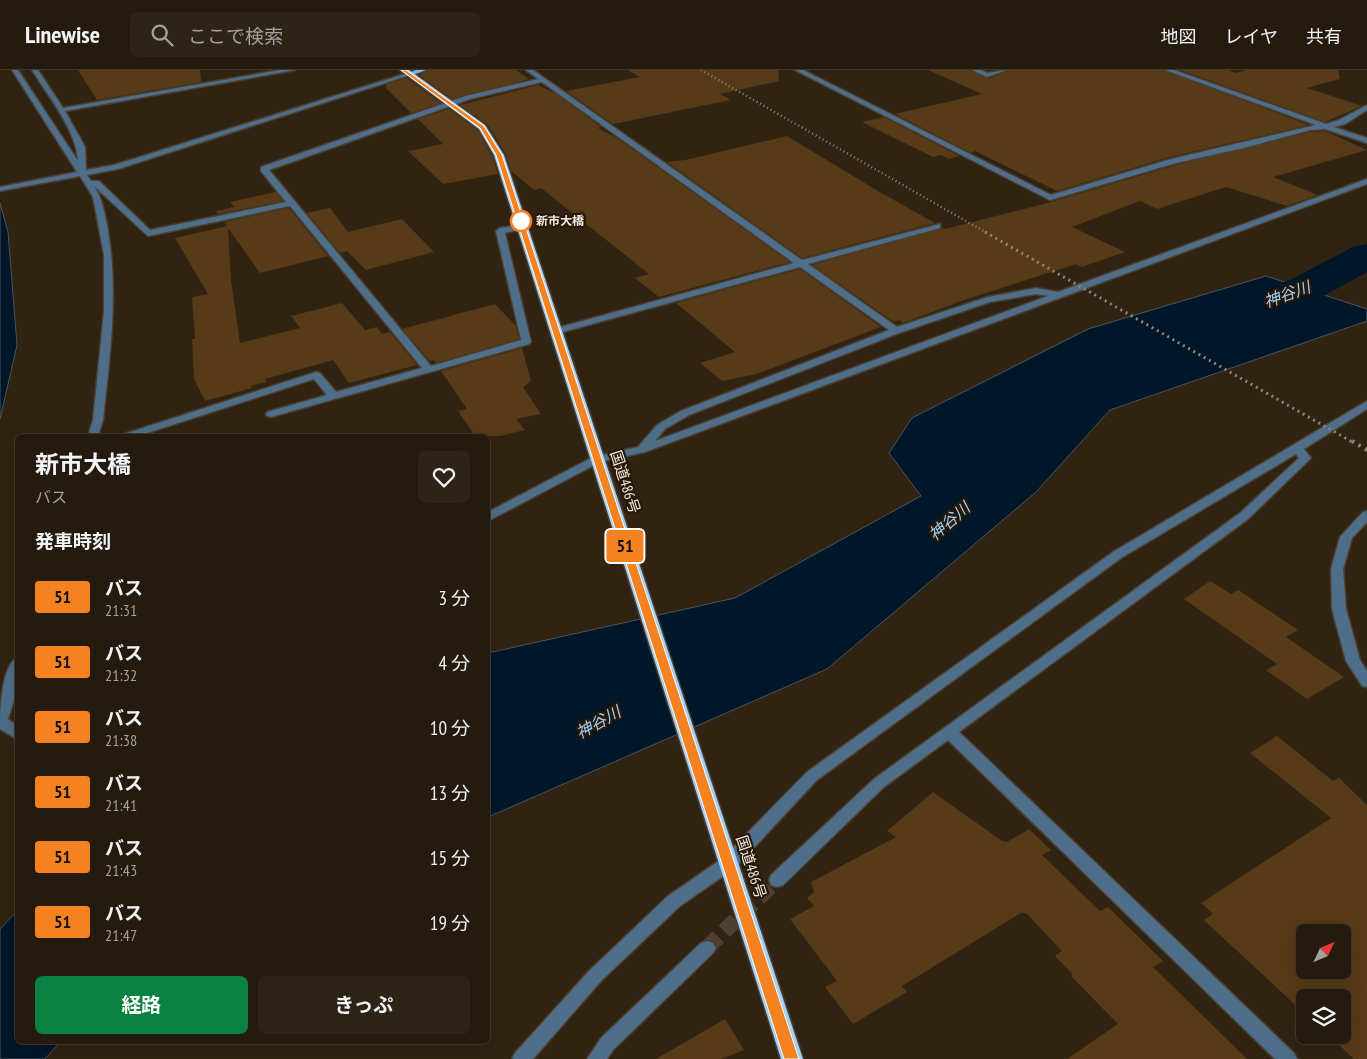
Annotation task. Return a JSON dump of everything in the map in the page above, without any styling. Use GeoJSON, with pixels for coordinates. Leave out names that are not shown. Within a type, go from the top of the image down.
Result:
{"type":"FeatureCollection","features":[{"type":"Feature","properties":{"kind":"highway","name":"国道486号"},"geometry":{"type":"LineString","coordinates":[[407,72],[452,103],[482,127],[499,155],[792,1059]]}},
{"type":"Feature","properties":{"kind":"main road"},"geometry":{"type":"LineString","coordinates":[[407,72],[423,70]]}},
{"type":"Feature","properties":{"kind":"street"},"geometry":{"type":"LineString","coordinates":[[15,70],[97,197],[108,255],[110,312],[98,420],[94,434]]}},
{"type":"Feature","properties":{"kind":"street"},"geometry":{"type":"LineString","coordinates":[[35,70],[61,110],[81,147],[82,173]]}},
{"type":"Feature","properties":{"kind":"street"},"geometry":{"type":"LineString","coordinates":[[61,110],[292,70]]}},
{"type":"Feature","properties":{"kind":"street"},"geometry":{"type":"LineString","coordinates":[[529,70],[896,331]]}},
{"type":"Feature","properties":{"kind":"street"},"geometry":{"type":"LineString","coordinates":[[798,70],[1050,198],[1174,160],[1244,146],[1310,128],[1329,126],[1342,122],[1367,107]]}},
{"type":"Feature","properties":{"kind":"street"},"geometry":{"type":"LineString","coordinates":[[975,70],[987,75],[1004,70]]}},
{"type":"Feature","properties":{"kind":"street"},"geometry":{"type":"LineString","coordinates":[[1168,70],[1329,126],[1367,142]]}},
{"type":"Feature","properties":{"kind":"street"},"geometry":{"type":"LineString","coordinates":[[0,189],[115,167],[407,72]]}},
{"type":"Feature","properties":{"kind":"street"},"geometry":{"type":"LineString","coordinates":[[428,369],[264,169],[452,103],[544,80]]}},
{"type":"Feature","properties":{"kind":"street"},"geometry":{"type":"LineString","coordinates":[[490,516],[597,460],[641,450],[1367,181]]}},
{"type":"Feature","properties":{"kind":"street"},"geometry":{"type":"LineString","coordinates":[[89,184],[96,183],[148,233],[292,204]]}},
{"type":"Feature","properties":{"kind":"street"},"geometry":{"type":"LineString","coordinates":[[271,414],[526,342],[500,231],[523,226]]}},
{"type":"Feature","properties":{"kind":"street"},"geometry":{"type":"LineString","coordinates":[[556,331],[937,226]]}},
{"type":"Feature","properties":{"kind":"street"},"geometry":{"type":"LineString","coordinates":[[641,450],[661,428],[685,413],[896,331],[988,300],[1036,291],[1059,295]]}},
{"type":"Feature","properties":{"kind":"street"},"geometry":{"type":"LineString","coordinates":[[134,434],[316,375],[334,396]]}},
{"type":"Feature","properties":{"kind":"street"},"geometry":{"type":"LineString","coordinates":[[521,1059],[595,976],[674,900],[729,863],[812,776],[1118,555],[1296,447],[1330,429],[1367,404]]}},
{"type":"Feature","properties":{"kind":"street"},"geometry":{"type":"LineString","coordinates":[[777,880],[879,783],[1244,516],[1305,458],[1296,447]]}},
{"type":"Feature","properties":{"kind":"street"},"geometry":{"type":"LineString","coordinates":[[1367,515],[1346,537],[1337,569],[1339,609],[1353,661],[1367,682]]}},
{"type":"Feature","properties":{"kind":"street"},"geometry":{"type":"LineString","coordinates":[[15,673],[0,721],[15,733]]}},
{"type":"Feature","properties":{"kind":"street"},"geometry":{"type":"LineString","coordinates":[[948,731],[1288,1059]]}},
{"type":"Feature","properties":{"kind":"street"},"geometry":{"type":"LineString","coordinates":[[596,1059],[607,1044],[707,948]]}},
{"type":"Feature","properties":{"kind":"water"},"geometry":{"type":"Polygon","coordinates":[[[0,203],[8,232],[17,345],[0,419],[0,203]]]}},
{"type":"Feature","properties":{"kind":"water"},"geometry":{"type":"Polygon","coordinates":[[[1266,276],[1367,309],[1367,321],[1110,410],[1036,492],[827,669],[490,816],[490,653],[735,598],[921,496],[889,453],[912,418],[1088,329],[1266,276]]]}},
{"type":"Feature","properties":{"kind":"water"},"geometry":{"type":"Polygon","coordinates":[[[15,913],[15,1044],[58,1044],[45,1059],[0,1059],[0,929],[15,913]]]}},
{"type":"Feature","properties":{"kind":"building"},"geometry":{"type":"Polygon","coordinates":[[[78,70],[200,70],[201,82],[97,100],[78,70]]]}},
{"type":"Feature","properties":{"kind":"building"},"geometry":{"type":"Polygon","coordinates":[[[428,70],[516,70],[529,79],[452,99],[419,75],[428,70]]]}},
{"type":"Feature","properties":{"kind":"building"},"geometry":{"type":"Polygon","coordinates":[[[628,70],[778,70],[779,81],[720,94],[731,100],[613,124],[566,91],[640,77],[628,70]]]}},
{"type":"Feature","properties":{"kind":"building"},"geometry":{"type":"Polygon","coordinates":[[[928,70],[970,70],[988,79],[1009,70],[1163,70],[1309,125],[1170,157],[1057,191],[975,151],[971,153],[895,114],[982,94],[928,70]]]}},
{"type":"Feature","properties":{"kind":"building"},"geometry":{"type":"Polygon","coordinates":[[[1180,70],[1228,70],[1236,73],[1247,70],[1338,70],[1340,79],[1307,88],[1362,106],[1325,122],[1180,70]]]}},
{"type":"Feature","properties":{"kind":"building"},"geometry":{"type":"Polygon","coordinates":[[[407,78],[441,103],[411,113],[386,88],[387,84],[407,78]]]}},
{"type":"Feature","properties":{"kind":"building"},"geometry":{"type":"Polygon","coordinates":[[[538,85],[555,93],[601,127],[598,128],[617,138],[790,262],[659,297],[635,278],[649,274],[541,188],[534,190],[511,171],[506,154],[487,124],[460,105],[538,85]]]}},
{"type":"Feature","properties":{"kind":"building"},"geometry":{"type":"Polygon","coordinates":[[[449,109],[478,130],[492,156],[498,174],[443,184],[408,151],[443,144],[418,119],[449,109]]]}},
{"type":"Feature","properties":{"kind":"building"},"geometry":{"type":"Polygon","coordinates":[[[884,117],[959,156],[949,159],[941,155],[933,157],[862,122],[884,117]]]}},
{"type":"Feature","properties":{"kind":"building"},"geometry":{"type":"Polygon","coordinates":[[[1325,131],[1367,150],[1273,177],[1318,195],[1287,206],[1226,187],[1157,209],[1140,201],[1072,227],[1125,252],[1082,267],[1076,264],[964,300],[903,323],[899,320],[894,322],[812,265],[942,228],[945,229],[1051,202],[1176,165],[1310,132],[1325,131]]]}},
{"type":"Feature","properties":{"kind":"building"},"geometry":{"type":"Polygon","coordinates":[[[787,136],[935,223],[802,258],[667,162],[685,160],[787,136]]]}},
{"type":"Feature","properties":{"kind":"building"},"geometry":{"type":"Polygon","coordinates":[[[276,192],[283,201],[218,214],[216,211],[234,207],[230,202],[276,192]]]}},
{"type":"Feature","properties":{"kind":"building"},"geometry":{"type":"Polygon","coordinates":[[[289,208],[328,256],[260,273],[228,228],[231,280],[240,343],[300,328],[291,316],[342,303],[365,330],[377,327],[382,334],[390,332],[417,365],[349,383],[333,360],[265,379],[267,382],[250,386],[252,388],[205,401],[194,379],[192,339],[195,339],[192,297],[208,294],[175,238],[227,226],[224,222],[289,208]]]}},
{"type":"Feature","properties":{"kind":"building"},"geometry":{"type":"Polygon","coordinates":[[[330,208],[348,232],[402,219],[434,252],[366,270],[347,251],[340,253],[307,213],[330,208]]]}},
{"type":"Feature","properties":{"kind":"building"},"geometry":{"type":"Polygon","coordinates":[[[800,269],[881,327],[757,374],[722,381],[700,363],[735,352],[676,303],[800,269]]]}},
{"type":"Feature","properties":{"kind":"building"},"geometry":{"type":"Polygon","coordinates":[[[495,304],[516,326],[519,339],[436,363],[434,360],[430,361],[402,329],[495,304]]]}},
{"type":"Feature","properties":{"kind":"building"},"geometry":{"type":"Polygon","coordinates":[[[522,348],[531,381],[523,387],[541,414],[516,419],[525,430],[500,436],[474,434],[458,411],[467,409],[441,371],[522,348]]]}},
{"type":"Feature","properties":{"kind":"building"},"geometry":{"type":"Polygon","coordinates":[[[1210,581],[1231,594],[1238,590],[1298,630],[1286,637],[1344,677],[1307,699],[1266,670],[1277,664],[1184,599],[1210,581]]]}},
{"type":"Feature","properties":{"kind":"building"},"geometry":{"type":"Polygon","coordinates":[[[1277,736],[1333,781],[1339,778],[1367,805],[1367,1059],[1354,1059],[1338,1044],[1351,1044],[1351,989],[1296,989],[1296,1006],[1204,920],[1213,914],[1201,903],[1331,818],[1250,753],[1277,736]]]}},
{"type":"Feature","properties":{"kind":"building"},"geometry":{"type":"Polygon","coordinates":[[[933,792],[1002,841],[1007,842],[1029,829],[1051,850],[1042,855],[1100,911],[1108,907],[1163,961],[1153,967],[1247,1059],[1067,1059],[1118,1024],[1071,976],[1073,975],[1055,956],[1062,951],[1026,913],[1021,913],[902,986],[907,992],[853,1024],[825,987],[837,981],[790,919],[814,906],[807,898],[814,892],[811,882],[896,837],[887,831],[933,792]]]}},
{"type":"Feature","properties":{"kind":"building"},"geometry":{"type":"Polygon","coordinates":[[[725,1019],[744,1050],[721,1059],[656,1059],[725,1019]]]}},
{"type":"Feature","properties":{"kind":"waterway","name":"神谷川"},"geometry":{"type":"LineString","coordinates":[[1231,314],[1305,289],[1367,256]]}},
{"type":"Feature","properties":{"kind":"tunnel"},"geometry":{"type":"LineString","coordinates":[[707,948],[777,880]]}},
{"type":"Feature","properties":{"kind":"railway"},"geometry":{"type":"LineString","coordinates":[[701,70],[987,233]]}},
{"type":"Feature","properties":{"kind":"railway"},"geometry":{"type":"LineString","coordinates":[[985,232],[1354,443]]}},
{"type":"Feature","properties":{"kind":"railway"},"geometry":{"type":"LineString","coordinates":[[1352,441],[1367,450]]}},
{"type":"Feature","properties":{"kind":"bus line","name":"51"},"geometry":{"type":"LineString","coordinates":[[404,70],[452,103],[482,127],[499,155],[792,1059]]}},
{"type":"Feature","properties":{"kind":"place","name":"新市大橋"},"geometry":{"type":"Point","coordinates":[521,221]}}]}
